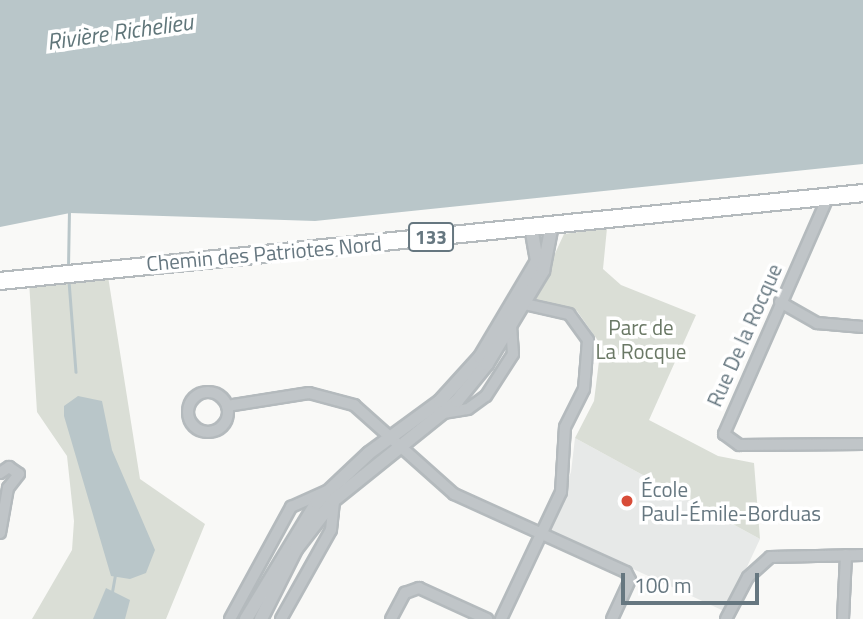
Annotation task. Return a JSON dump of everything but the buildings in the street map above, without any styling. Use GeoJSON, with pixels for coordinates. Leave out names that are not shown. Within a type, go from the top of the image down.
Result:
{"type":"FeatureCollection","features":[{"type":"Feature","properties":{"kind":"main road","name":"Chemin des Patriotes Nord"},"geometry":{"type":"LineString","coordinates":[[0,281],[863,193]]}},
{"type":"Feature","properties":{"kind":"street","name":"Rue De la Rocque"},"geometry":{"type":"LineString","coordinates":[[828,197],[727,419],[726,439],[739,445],[863,444]]}},
{"type":"Feature","properties":{"kind":"street"},"geometry":{"type":"LineString","coordinates":[[246,619],[296,529],[331,495],[455,388],[548,260],[552,225]]}},
{"type":"Feature","properties":{"kind":"street"},"geometry":{"type":"LineString","coordinates":[[394,441],[443,413],[472,384],[511,326],[537,261],[531,227]]}},
{"type":"Feature","properties":{"kind":"street"},"geometry":{"type":"LineString","coordinates":[[780,302],[817,323],[863,327]]}},
{"type":"Feature","properties":{"kind":"street"},"geometry":{"type":"LineString","coordinates":[[501,619],[544,535],[561,492],[565,427],[584,389],[588,340],[579,319],[518,304]]}},
{"type":"Feature","properties":{"kind":"street"},"geometry":{"type":"LineString","coordinates":[[227,406],[292,394],[330,396],[366,413],[454,494],[629,575],[612,619]]}},
{"type":"Feature","properties":{"kind":"street"},"geometry":{"type":"LineString","coordinates":[[0,473],[9,467],[19,474],[4,485],[0,533]]}},
{"type":"Feature","properties":{"kind":"street"},"geometry":{"type":"LineString","coordinates":[[230,619],[291,508],[331,495]]}},
{"type":"Feature","properties":{"kind":"street"},"geometry":{"type":"LineString","coordinates":[[261,619],[296,549],[331,495]]}},
{"type":"Feature","properties":{"kind":"street"},"geometry":{"type":"LineString","coordinates":[[281,619],[331,530],[331,495]]}},
{"type":"Feature","properties":{"kind":"street"},"geometry":{"type":"LineString","coordinates":[[843,619],[846,555]]}},
{"type":"Feature","properties":{"kind":"street"},"geometry":{"type":"LineString","coordinates":[[726,619],[747,578],[770,557],[863,555]]}},
{"type":"Feature","properties":{"kind":"street"},"geometry":{"type":"LineString","coordinates":[[391,619],[405,593],[419,589],[487,619]]}},
{"type":"Feature","properties":{"kind":"shaded area","name":"École Paul-Émile-Borduas"},"geometry":{"type":"Polygon","coordinates":[[[575,438],[760,539],[726,612],[549,530],[571,472],[575,438]]]}},
{"type":"Feature","properties":{"kind":"green space","name":"Parc de La Rocque"},"geometry":{"type":"Polygon","coordinates":[[[607,228],[603,269],[621,285],[696,315],[649,420],[718,456],[754,463],[760,539],[575,438],[594,401],[601,345],[577,311],[534,299],[564,234],[607,228]]]}},
{"type":"Feature","properties":{"kind":"green space"},"geometry":{"type":"Polygon","coordinates":[[[107,270],[140,479],[205,524],[166,619],[32,619],[72,550],[74,521],[67,456],[37,412],[29,281],[107,270]]]}},
{"type":"Feature","properties":{"kind":"water","name":"Rivière Richelieu"},"geometry":{"type":"Polygon","coordinates":[[[0,0],[863,0],[863,164],[315,221],[70,213],[0,227],[0,0]]]}},
{"type":"Feature","properties":{"kind":"water"},"geometry":{"type":"Polygon","coordinates":[[[78,396],[102,401],[112,450],[155,550],[146,573],[130,579],[111,576],[64,416],[64,406],[78,396]]]}},
{"type":"Feature","properties":{"kind":"water"},"geometry":{"type":"Polygon","coordinates":[[[106,588],[130,600],[125,619],[93,619],[106,588]]]}},
{"type":"Feature","properties":{"kind":"waterway"},"geometry":{"type":"LineString","coordinates":[[68,267],[69,212]]}},
{"type":"Feature","properties":{"kind":"waterway"},"geometry":{"type":"LineString","coordinates":[[69,281],[76,372]]}},
{"type":"Feature","properties":{"kind":"waterway"},"geometry":{"type":"LineString","coordinates":[[112,592],[115,575]]}},
{"type":"Feature","properties":{"kind":"place","name":"École Paul-Émile-Borduas"},"geometry":{"type":"Point","coordinates":[627,501]}}]}
